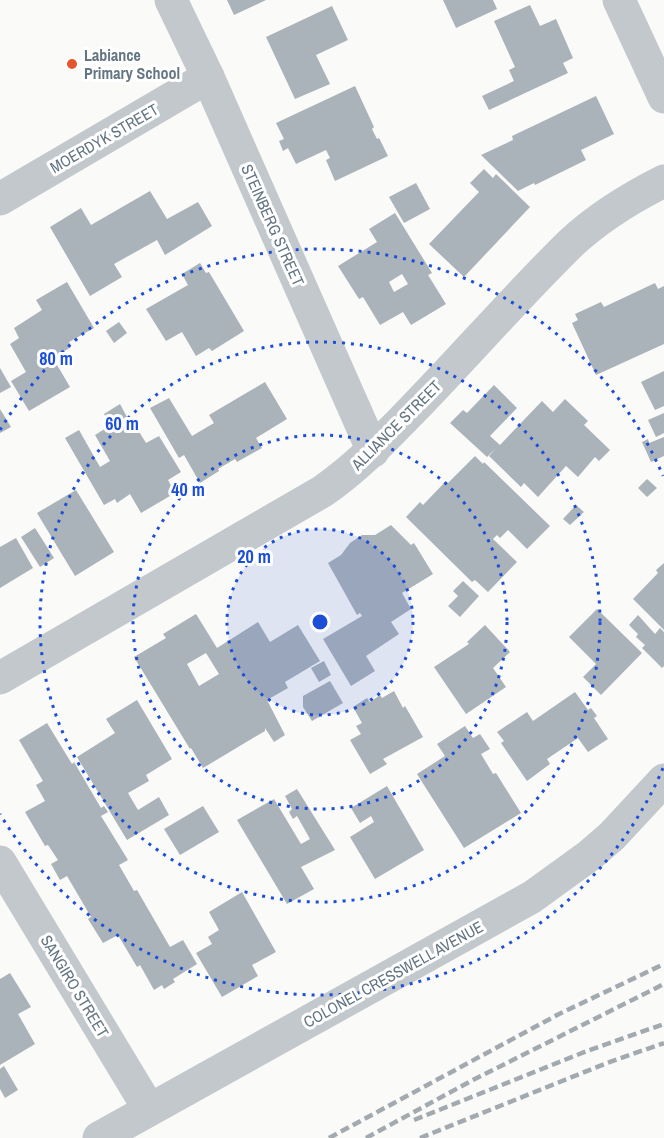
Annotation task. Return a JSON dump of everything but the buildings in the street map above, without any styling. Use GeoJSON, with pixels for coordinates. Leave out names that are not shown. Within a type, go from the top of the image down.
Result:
{"type":"FeatureCollection","features":[{"type":"Feature","properties":{"kind":"street","name":"STEINBERG STREET"},"geometry":{"type":"LineString","coordinates":[[171,0],[208,77],[373,451]]}},
{"type":"Feature","properties":{"kind":"street"},"geometry":{"type":"LineString","coordinates":[[619,0],[664,97]]}},
{"type":"Feature","properties":{"kind":"street","name":"MOERDYK STREET"},"geometry":{"type":"LineString","coordinates":[[0,199],[208,77]]}},
{"type":"Feature","properties":{"kind":"street","name":"ALLIANCE STREET"},"geometry":{"type":"LineString","coordinates":[[0,678],[323,491],[351,471],[373,451],[585,230],[618,206],[664,181]]}},
{"type":"Feature","properties":{"kind":"street","name":"COLONEL CRESSWELL AVENUE"},"geometry":{"type":"LineString","coordinates":[[99,1138],[532,897],[567,874],[605,842],[664,780]]}},
{"type":"Feature","properties":{"kind":"street","name":"SANGIRO STREET"},"geometry":{"type":"LineString","coordinates":[[0,862],[149,1109]]}},
{"type":"Feature","properties":{"kind":"railway"},"geometry":{"type":"LineString","coordinates":[[329,1138],[559,1014],[664,964]]}},
{"type":"Feature","properties":{"kind":"railway"},"geometry":{"type":"LineString","coordinates":[[366,1138],[471,1081],[664,984]]}},
{"type":"Feature","properties":{"kind":"railway"},"geometry":{"type":"LineString","coordinates":[[414,1120],[587,1051],[664,1024]]}},
{"type":"Feature","properties":{"kind":"railway"},"geometry":{"type":"LineString","coordinates":[[420,1138],[607,1063],[664,1043]]}},
{"type":"Feature","properties":{"kind":"place","name":"Labiance Primary School"},"geometry":{"type":"Point","coordinates":[72,64]}}]}
